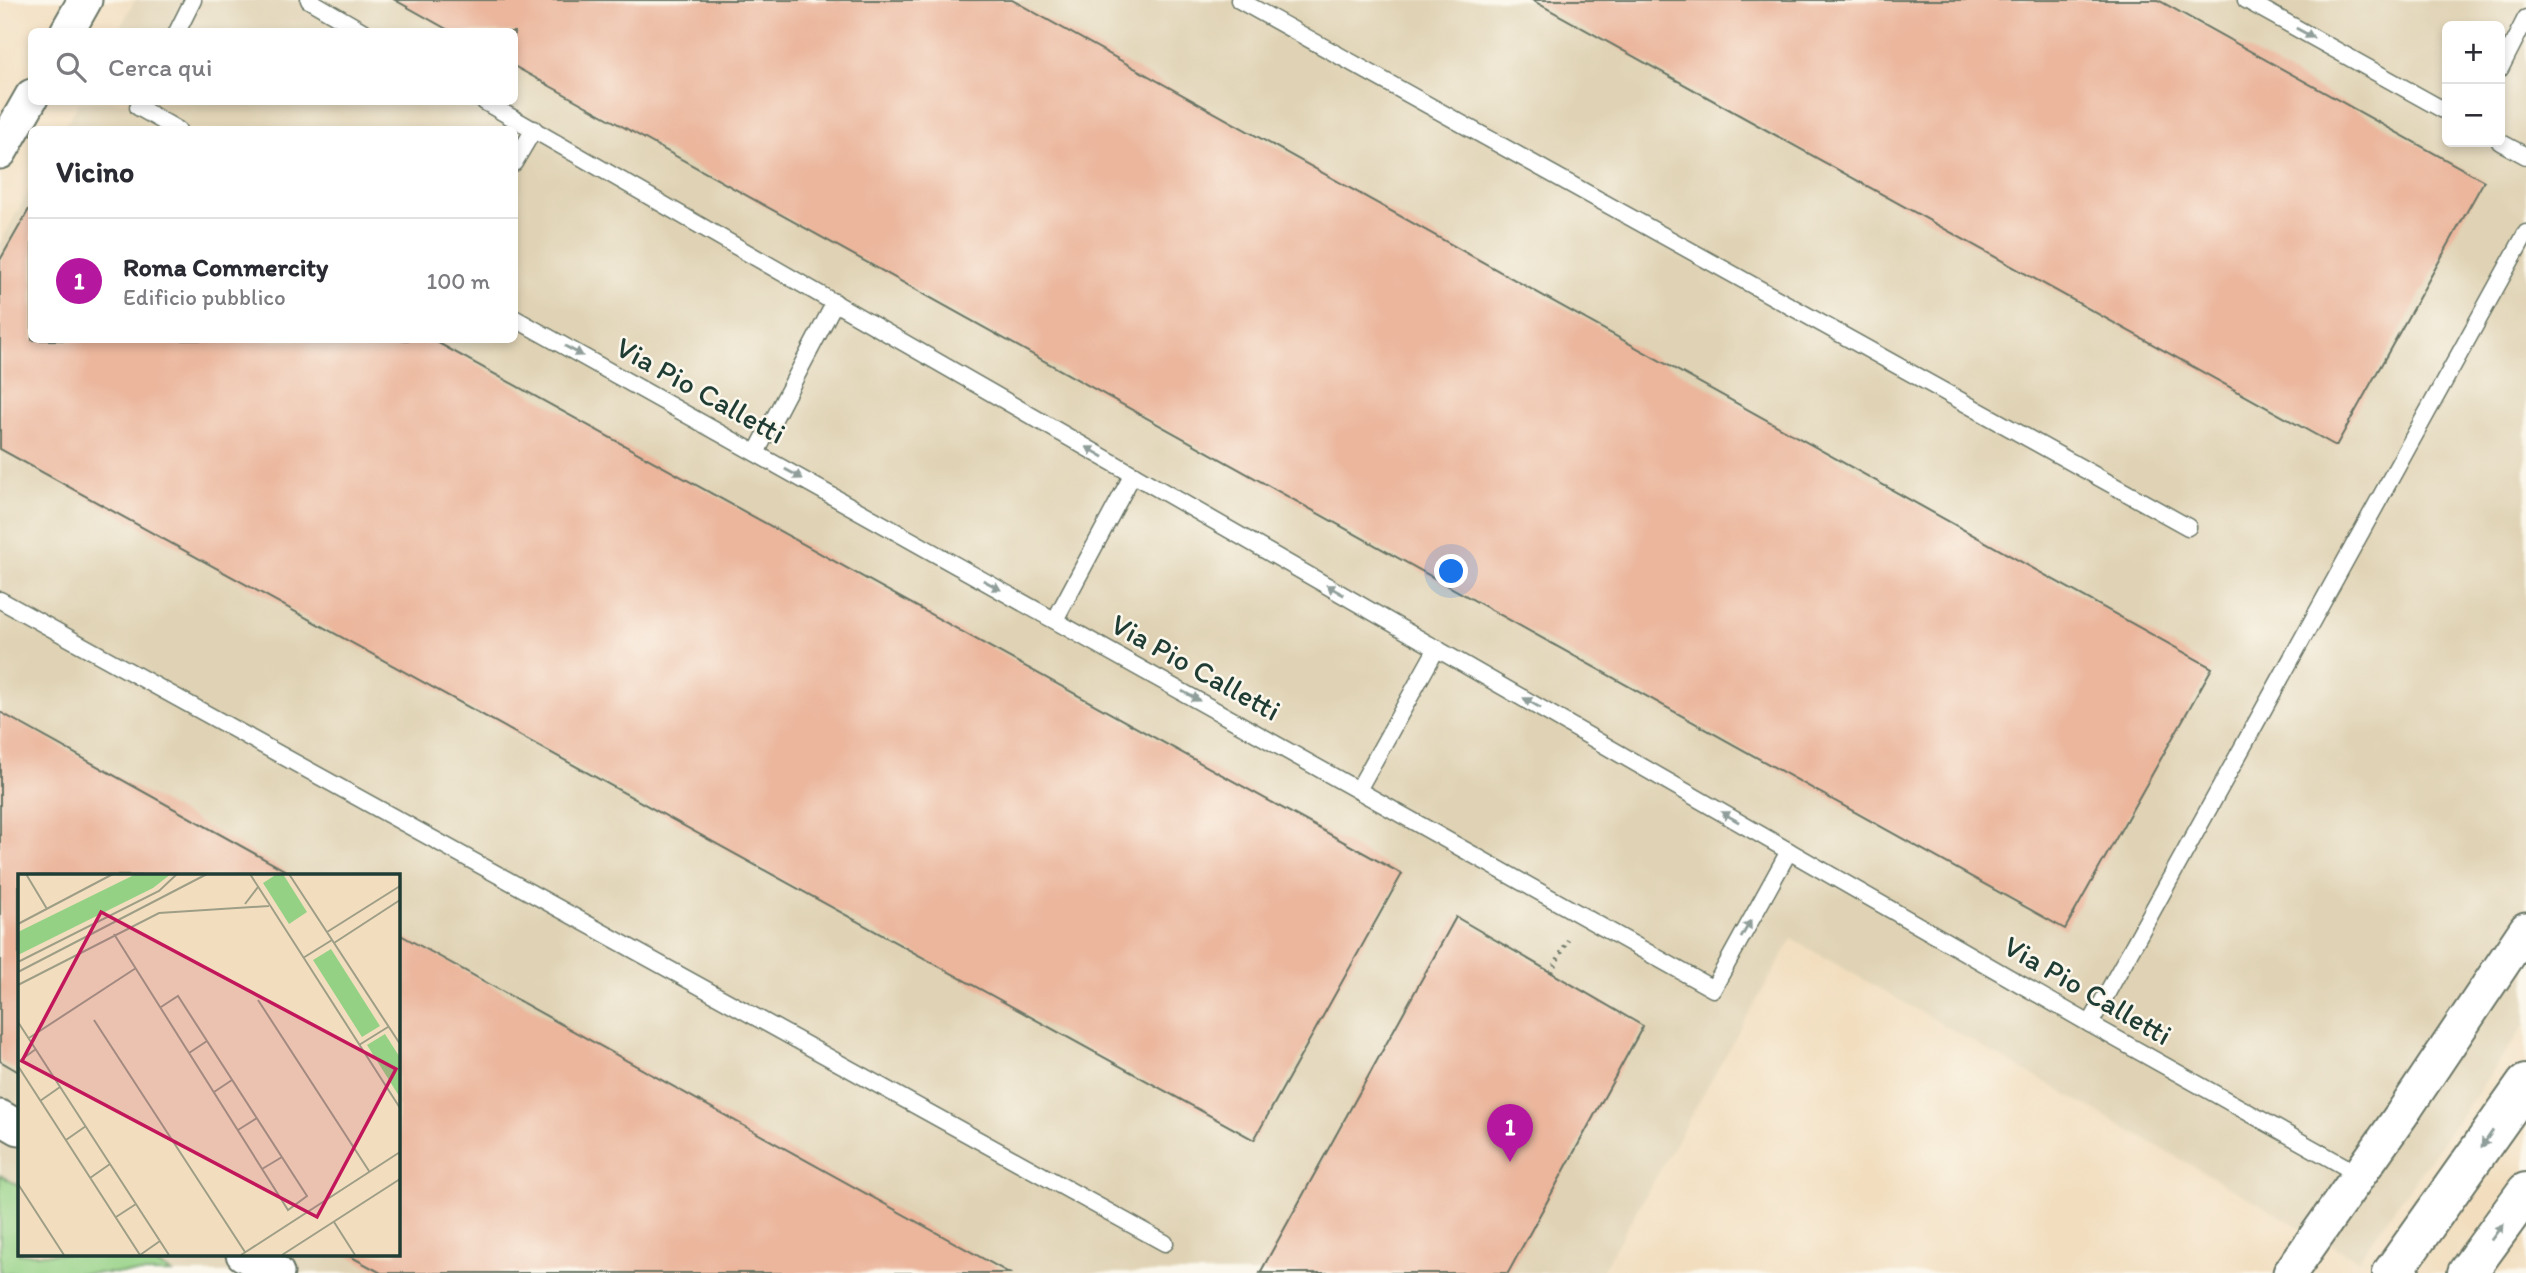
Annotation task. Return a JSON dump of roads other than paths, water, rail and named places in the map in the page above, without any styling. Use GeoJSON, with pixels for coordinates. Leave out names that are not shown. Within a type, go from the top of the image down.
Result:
{"type":"FeatureCollection","features":[{"type":"Feature","properties":{"kind":"street"},"geometry":{"type":"LineString","coordinates":[[69,28],[85,0]]}},
{"type":"Feature","properties":{"kind":"street"},"geometry":{"type":"LineString","coordinates":[[0,152],[28,103]]}},
{"type":"Feature","properties":{"kind":"street"},"geometry":{"type":"LineString","coordinates":[[2290,1273],[2360,1175],[2526,929]]}},
{"type":"Feature","properties":{"kind":"street"},"geometry":{"type":"LineString","coordinates":[[2392,1273],[2526,1083]]}},
{"type":"Feature","properties":{"kind":"street"},"geometry":{"type":"LineString","coordinates":[[0,1117],[18,1127]]}},
{"type":"Feature","properties":{"kind":"street"},"geometry":{"type":"LineString","coordinates":[[2467,1273],[2526,1192]]}},
{"type":"Feature","properties":{"kind":"street"},"geometry":{"type":"LineString","coordinates":[[247,1256],[277,1273]]}},
{"type":"Feature","properties":{"kind":"lane"},"geometry":{"type":"LineString","coordinates":[[179,28],[193,0]]}},
{"type":"Feature","properties":{"kind":"lane"},"geometry":{"type":"LineString","coordinates":[[309,0],[356,28]]}},
{"type":"Feature","properties":{"kind":"lane"},"geometry":{"type":"LineString","coordinates":[[1238,0],[2188,527]]}},
{"type":"Feature","properties":{"kind":"lane"},"geometry":{"type":"LineString","coordinates":[[2246,0],[2442,109]]}},
{"type":"Feature","properties":{"kind":"lane"},"geometry":{"type":"LineString","coordinates":[[2505,59],[2526,18]]}},
{"type":"Feature","properties":{"kind":"lane"},"geometry":{"type":"LineString","coordinates":[[140,105],[172,126]]}},
{"type":"Feature","properties":{"kind":"lane","name":"Via Pio Calletti"},"geometry":{"type":"LineString","coordinates":[[490,105],[2090,1024],[2360,1175]]}},
{"type":"Feature","properties":{"kind":"lane"},"geometry":{"type":"LineString","coordinates":[[518,156],[534,129]]}},
{"type":"Feature","properties":{"kind":"lane"},"geometry":{"type":"LineString","coordinates":[[2505,145],[2526,156]]}},
{"type":"Feature","properties":{"kind":"lane"},"geometry":{"type":"LineString","coordinates":[[2090,1024],[2526,233]]}},
{"type":"Feature","properties":{"kind":"lane"},"geometry":{"type":"LineString","coordinates":[[756,453],[835,302]]}},
{"type":"Feature","properties":{"kind":"lane","name":"Via Pio Calletti"},"geometry":{"type":"LineString","coordinates":[[518,320],[1713,989],[1789,850]]}},
{"type":"Feature","properties":{"kind":"lane"},"geometry":{"type":"LineString","coordinates":[[1055,620],[1133,474]]}},
{"type":"Feature","properties":{"kind":"lane"},"geometry":{"type":"LineString","coordinates":[[0,600],[1165,1243]]}},
{"type":"Feature","properties":{"kind":"lane"},"geometry":{"type":"LineString","coordinates":[[1358,790],[1437,648]]}},
{"type":"Feature","properties":{"kind":"place","name":"Roma Commercity"},"geometry":{"type":"Point","coordinates":[1510,1162]}}]}
